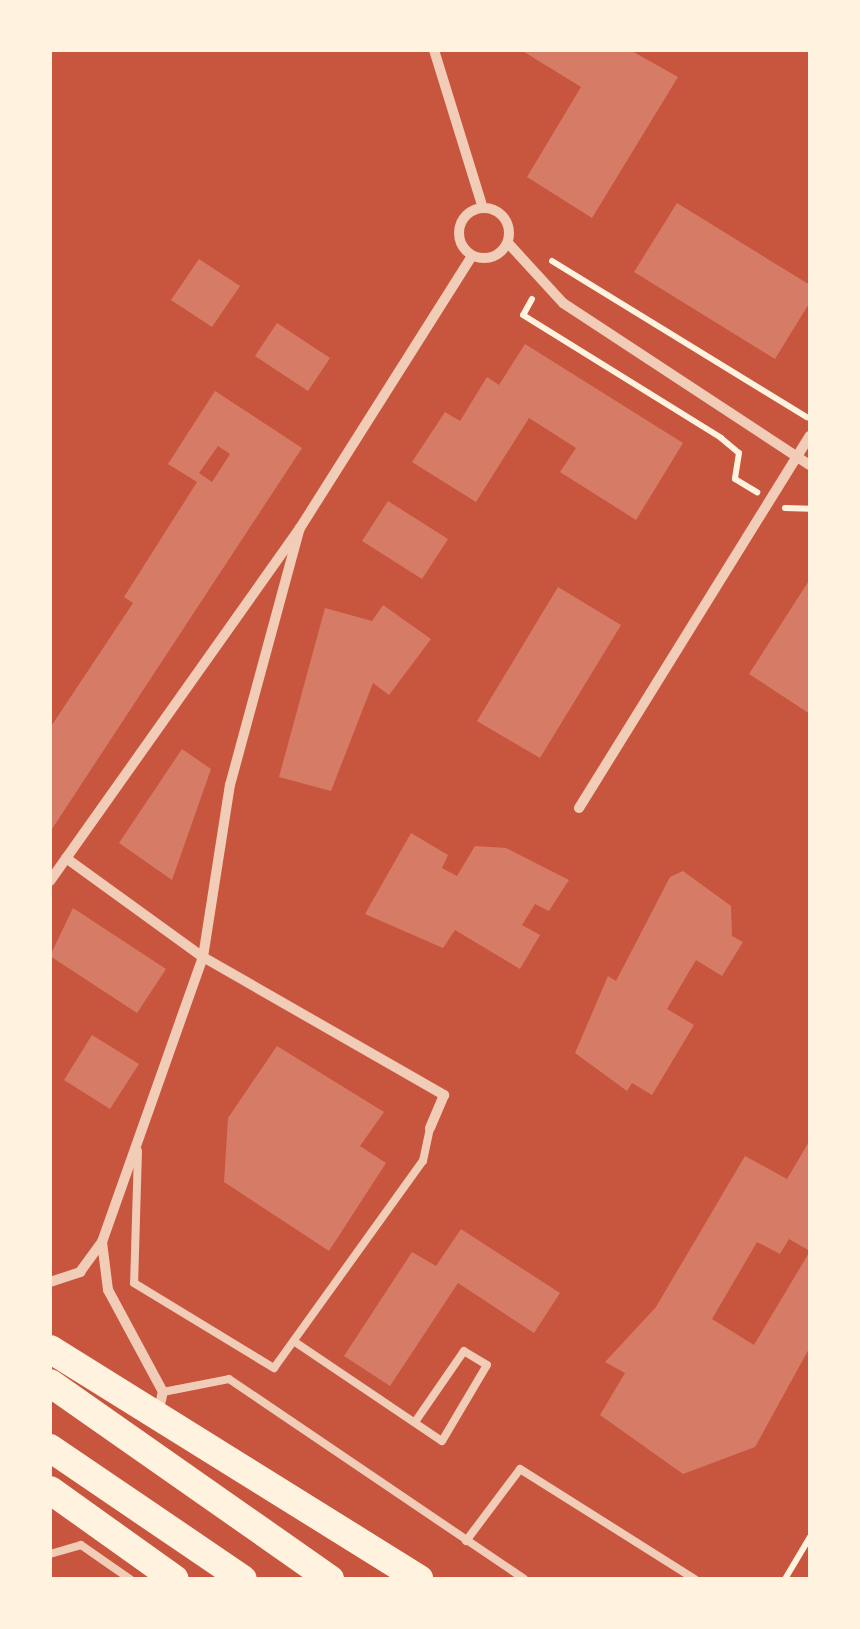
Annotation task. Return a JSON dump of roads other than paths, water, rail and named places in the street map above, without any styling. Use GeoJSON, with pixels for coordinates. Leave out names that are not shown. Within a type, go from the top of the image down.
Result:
{"type":"FeatureCollection","features":[{"type":"Feature","properties":{"kind":"highway"},"geometry":{"type":"LineString","coordinates":[[50,1348],[160,1405],[419,1579]]}},
{"type":"Feature","properties":{"kind":"highway"},"geometry":{"type":"LineString","coordinates":[[50,1383],[330,1579]]}},
{"type":"Feature","properties":{"kind":"highway"},"geometry":{"type":"LineString","coordinates":[[50,1448],[243,1579]]}},
{"type":"Feature","properties":{"kind":"highway"},"geometry":{"type":"LineString","coordinates":[[50,1490],[175,1579]]}},
{"type":"Feature","properties":{"kind":"street"},"geometry":{"type":"LineString","coordinates":[[434,50],[483,208]]}},
{"type":"Feature","properties":{"kind":"street"},"geometry":{"type":"LineString","coordinates":[[483,208],[504,216],[508,243],[563,303],[810,465]]}},
{"type":"Feature","properties":{"kind":"street"},"geometry":{"type":"LineString","coordinates":[[472,256],[459,229],[483,208]]}},
{"type":"Feature","properties":{"kind":"street"},"geometry":{"type":"LineString","coordinates":[[472,256],[493,257],[508,243]]}},
{"type":"Feature","properties":{"kind":"street"},"geometry":{"type":"LineString","coordinates":[[50,881],[300,528],[472,256]]}},
{"type":"Feature","properties":{"kind":"street"},"geometry":{"type":"LineString","coordinates":[[579,808],[810,436]]}},
{"type":"Feature","properties":{"kind":"street"},"geometry":{"type":"LineString","coordinates":[[50,1282],[80,1272],[102,1242],[138,1151],[204,956],[230,784],[300,528]]}},
{"type":"Feature","properties":{"kind":"street"},"geometry":{"type":"LineString","coordinates":[[66,858],[204,956],[444,1095],[430,1128]]}},
{"type":"Feature","properties":{"kind":"street"},"geometry":{"type":"LineString","coordinates":[[102,1242],[108,1290],[160,1405]]}},
{"type":"Feature","properties":{"kind":"lane"},"geometry":{"type":"LineString","coordinates":[[138,1151],[134,1284],[274,1368],[423,1161],[430,1128]]}},
{"type":"Feature","properties":{"kind":"lane"},"geometry":{"type":"LineString","coordinates":[[295,1342],[415,1422],[442,1440],[487,1365],[464,1351],[415,1422]]}},
{"type":"Feature","properties":{"kind":"lane"},"geometry":{"type":"LineString","coordinates":[[160,1405],[229,1378],[524,1579]]}},
{"type":"Feature","properties":{"kind":"lane"},"geometry":{"type":"LineString","coordinates":[[466,1541],[520,1469],[695,1579]]}},
{"type":"Feature","properties":{"kind":"lane"},"geometry":{"type":"LineString","coordinates":[[50,1554],[81,1545],[130,1579]]}}]}
